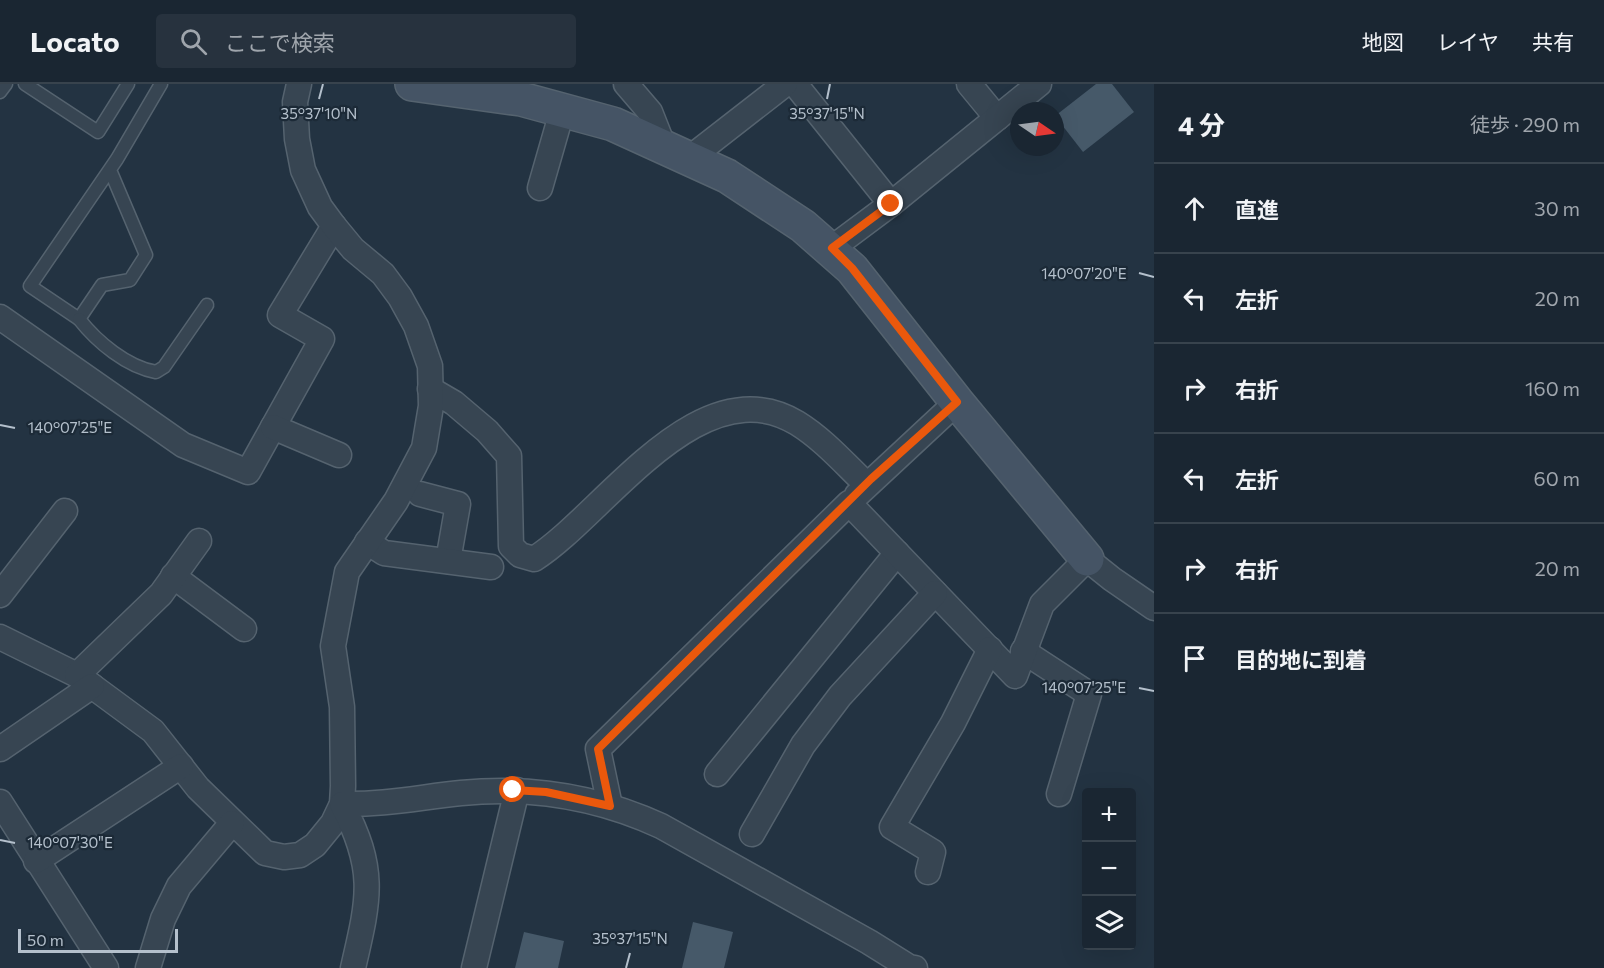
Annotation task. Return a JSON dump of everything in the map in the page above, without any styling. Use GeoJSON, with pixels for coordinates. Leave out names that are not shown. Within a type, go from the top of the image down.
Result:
{"type":"FeatureCollection","features":[{"type":"Feature","properties":{"kind":"street"},"geometry":{"type":"LineString","coordinates":[[0,637],[85,680],[153,730],[198,788],[265,853],[284,857],[300,855],[315,845],[327,831],[342,804],[342,707],[333,646],[347,572],[396,501],[424,448],[431,406],[430,366],[416,326],[400,297],[383,274],[353,249],[320,207],[303,170],[297,139],[295,102],[299,84]]}},
{"type":"Feature","properties":{"kind":"street"},"geometry":{"type":"LineString","coordinates":[[412,84],[451,86],[521,99],[563,108],[613,124],[727,176],[832,248],[852,268],[957,402],[1087,559],[1154,608]]}},
{"type":"Feature","properties":{"kind":"street"},"geometry":{"type":"LineString","coordinates":[[626,84],[650,112],[676,151]]}},
{"type":"Feature","properties":{"kind":"street"},"geometry":{"type":"LineString","coordinates":[[676,151],[785,84]]}},
{"type":"Feature","properties":{"kind":"street"},"geometry":{"type":"LineString","coordinates":[[795,84],[891,204]]}},
{"type":"Feature","properties":{"kind":"street"},"geometry":{"type":"LineString","coordinates":[[969,84],[997,118]]}},
{"type":"Feature","properties":{"kind":"street"},"geometry":{"type":"LineString","coordinates":[[832,248],[891,204],[1039,84]]}},
{"type":"Feature","properties":{"kind":"street"},"geometry":{"type":"LineString","coordinates":[[540,188],[563,108]]}},
{"type":"Feature","properties":{"kind":"street"},"geometry":{"type":"LineString","coordinates":[[0,317],[183,445],[248,472],[322,339],[280,315],[334,226]]}},
{"type":"Feature","properties":{"kind":"street"},"geometry":{"type":"LineString","coordinates":[[430,389],[454,403],[487,431],[509,456],[511,546],[520,555],[534,559],[545,552],[651,453],[702,422],[732,412],[754,410],[796,422],[866,484]]}},
{"type":"Feature","properties":{"kind":"street"},"geometry":{"type":"LineString","coordinates":[[610,806],[598,749],[866,484],[957,402]]}},
{"type":"Feature","properties":{"kind":"street"},"geometry":{"type":"LineString","coordinates":[[273,427],[339,455]]}},
{"type":"Feature","properties":{"kind":"street"},"geometry":{"type":"LineString","coordinates":[[420,494],[458,504],[448,561]]}},
{"type":"Feature","properties":{"kind":"street"},"geometry":{"type":"LineString","coordinates":[[849,503],[1015,676],[1042,604],[1087,559]]}},
{"type":"Feature","properties":{"kind":"street"},"geometry":{"type":"LineString","coordinates":[[0,595],[65,511]]}},
{"type":"Feature","properties":{"kind":"street"},"geometry":{"type":"LineString","coordinates":[[0,749],[85,680],[161,594],[199,541]]}},
{"type":"Feature","properties":{"kind":"street"},"geometry":{"type":"LineString","coordinates":[[367,542],[384,553],[491,567]]}},
{"type":"Feature","properties":{"kind":"street"},"geometry":{"type":"LineString","coordinates":[[717,774],[897,554]]}},
{"type":"Feature","properties":{"kind":"street"},"geometry":{"type":"LineString","coordinates":[[173,576],[244,629]]}},
{"type":"Feature","properties":{"kind":"street"},"geometry":{"type":"LineString","coordinates":[[752,834],[803,746],[840,696],[935,592]]}},
{"type":"Feature","properties":{"kind":"street"},"geometry":{"type":"LineString","coordinates":[[928,872],[933,852],[891,827],[953,723],[990,650]]}},
{"type":"Feature","properties":{"kind":"street"},"geometry":{"type":"LineString","coordinates":[[1023,651],[1089,694],[1059,794]]}},
{"type":"Feature","properties":{"kind":"street"},"geometry":{"type":"LineString","coordinates":[[36,861],[181,766]]}},
{"type":"Feature","properties":{"kind":"street"},"geometry":{"type":"LineString","coordinates":[[342,804],[373,804],[461,793],[517,790],[546,792],[626,810],[661,826],[869,942],[909,967],[915,968]]}},
{"type":"Feature","properties":{"kind":"street"},"geometry":{"type":"LineString","coordinates":[[474,968],[517,790]]}},
{"type":"Feature","properties":{"kind":"street"},"geometry":{"type":"LineString","coordinates":[[0,802],[106,968]]}},
{"type":"Feature","properties":{"kind":"street"},"geometry":{"type":"LineString","coordinates":[[342,804],[357,831],[368,875],[366,910],[353,968]]}},
{"type":"Feature","properties":{"kind":"street"},"geometry":{"type":"LineString","coordinates":[[148,968],[163,919],[179,886],[232,823]]}},
{"type":"Feature","properties":{"kind":"lane"},"geometry":{"type":"LineString","coordinates":[[0,92],[6,84]]}},
{"type":"Feature","properties":{"kind":"lane"},"geometry":{"type":"LineString","coordinates":[[25,84],[98,132],[128,84]]}},
{"type":"Feature","properties":{"kind":"lane"},"geometry":{"type":"LineString","coordinates":[[161,84],[110,170],[30,286],[79,319],[90,333],[126,359],[144,370],[156,372],[164,367],[207,305]]}},
{"type":"Feature","properties":{"kind":"lane"},"geometry":{"type":"LineString","coordinates":[[79,319],[102,285],[130,280],[146,255],[110,170]]}},
{"type":"Feature","properties":{"kind":"building"},"geometry":{"type":"Polygon","coordinates":[[[1096,84],[1112,84],[1134,112],[1083,152],[1064,128],[1064,109],[1096,84]]]}},
{"type":"Feature","properties":{"kind":"building"},"geometry":{"type":"Polygon","coordinates":[[[693,922],[733,932],[724,968],[682,968],[693,922]]]}},
{"type":"Feature","properties":{"kind":"building"},"geometry":{"type":"Polygon","coordinates":[[[524,932],[564,941],[558,968],[515,968],[524,932]]]}},
{"type":"Feature","properties":{"kind":"route"},"geometry":{"type":"LineString","coordinates":[[513,790],[546,792],[610,806],[598,749],[871,479],[957,402],[852,268],[832,248],[891,204]]}}]}
